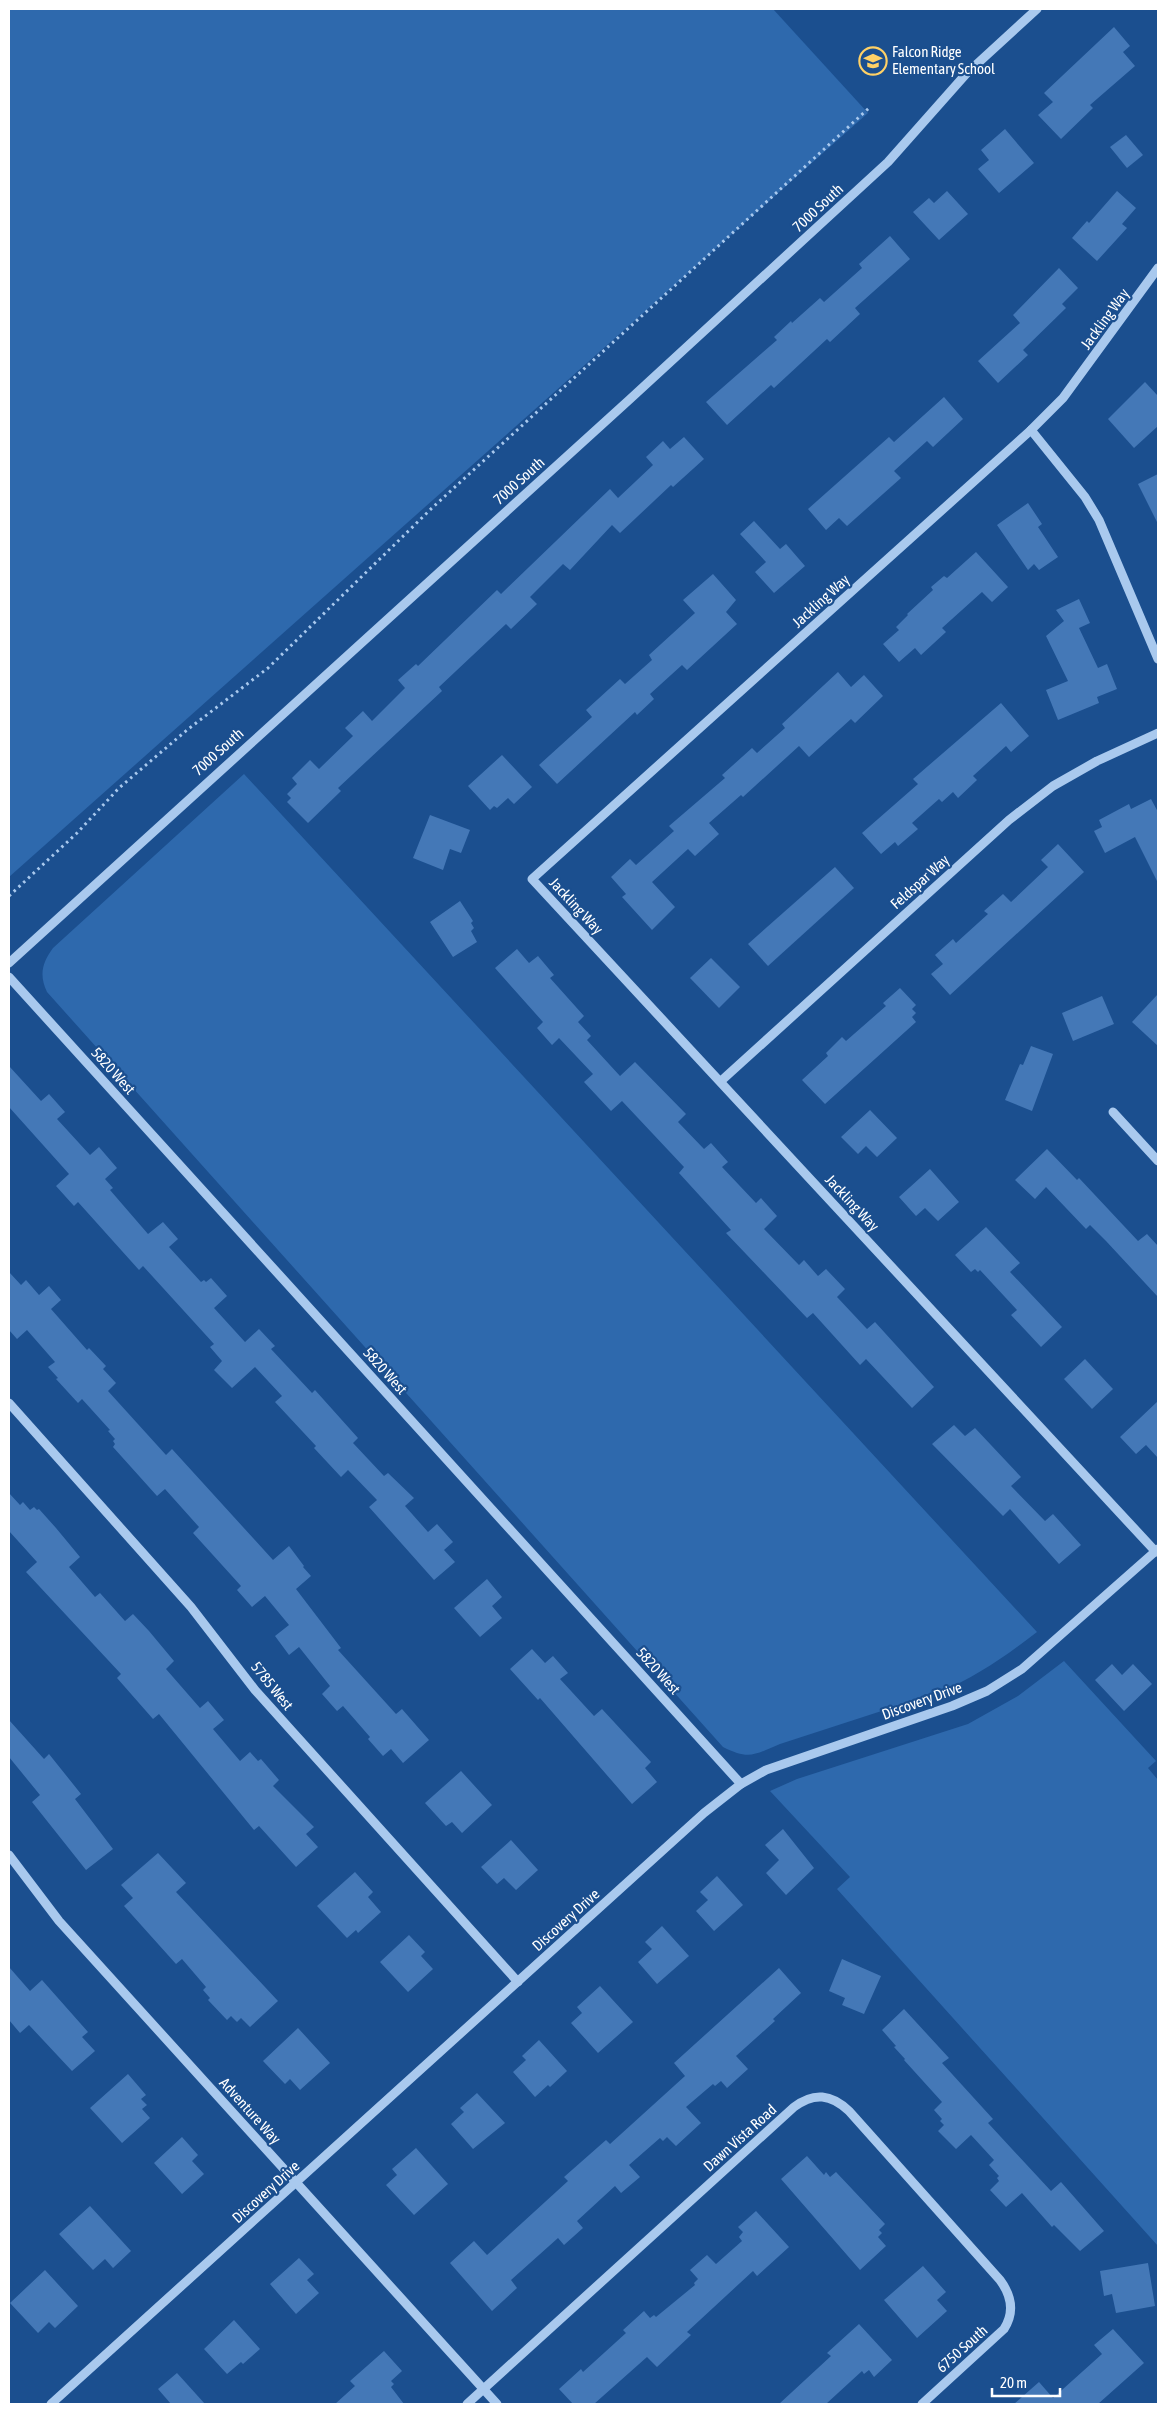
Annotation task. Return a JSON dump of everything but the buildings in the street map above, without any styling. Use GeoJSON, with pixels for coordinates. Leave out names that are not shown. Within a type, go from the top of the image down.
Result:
{"type":"FeatureCollection","features":[{"type":"Feature","properties":{"kind":"street","name":"7000 South"},"geometry":{"type":"LineString","coordinates":[[9,963],[636,394],[888,162],[966,74],[1037,9]]}},
{"type":"Feature","properties":{"kind":"street","name":"Jackling Way"},"geometry":{"type":"LineString","coordinates":[[1157,1550],[532,879],[1031,430],[1063,398],[1158,268]]}},
{"type":"Feature","properties":{"kind":"street"},"geometry":{"type":"LineString","coordinates":[[1031,430],[1085,497],[1099,520],[1158,660]]}},
{"type":"Feature","properties":{"kind":"street","name":"Feldspar Way"},"geometry":{"type":"LineString","coordinates":[[721,1081],[1009,820],[1053,786],[1096,762],[1158,733]]}},
{"type":"Feature","properties":{"kind":"street","name":"5820 West"},"geometry":{"type":"LineString","coordinates":[[9,977],[741,1784]]}},
{"type":"Feature","properties":{"kind":"street"},"geometry":{"type":"LineString","coordinates":[[1113,1112],[1158,1160]]}},
{"type":"Feature","properties":{"kind":"street","name":"5785 West"},"geometry":{"type":"LineString","coordinates":[[9,1403],[191,1607],[284,1723],[518,1982]]}},
{"type":"Feature","properties":{"kind":"street","name":"Discovery Drive"},"geometry":{"type":"LineString","coordinates":[[51,2404],[704,1813],[741,1784],[766,1770],[952,1706],[987,1691],[1022,1669],[1157,1550]]}},
{"type":"Feature","properties":{"kind":"street","name":"Adventure Way"},"geometry":{"type":"LineString","coordinates":[[9,1855],[59,1921],[497,2404]]}},
{"type":"Feature","properties":{"kind":"street","name":"Dawn Vista Road"},"geometry":{"type":"LineString","coordinates":[[467,2404],[794,2107],[815,2096],[830,2098],[849,2111],[1000,2280],[1008,2293],[1012,2308]]}},
{"type":"Feature","properties":{"kind":"street","name":"6750 South"},"geometry":{"type":"LineString","coordinates":[[922,2404],[999,2334],[1008,2323],[1012,2308]]}},
{"type":"Feature","properties":{"kind":"path"},"geometry":{"type":"LineString","coordinates":[[9,896],[77,833],[119,788],[187,730],[268,668],[432,508],[869,108]]}},
{"type":"Feature","properties":{"kind":"shaded area"},"geometry":{"type":"Polygon","coordinates":[[[9,9],[773,9],[868,113],[9,877],[9,9]]]}},
{"type":"Feature","properties":{"kind":"shaded area"},"geometry":{"type":"Polygon","coordinates":[[[244,774],[1037,1632],[966,1680],[940,1692],[780,1744],[752,1755],[739,1754],[723,1747],[47,992],[42,975],[46,959],[53,948],[244,774]]]}},
{"type":"Feature","properties":{"kind":"shaded area"},"geometry":{"type":"Polygon","coordinates":[[[1064,1661],[1156,1761],[1148,1768],[1158,1780],[1158,2246],[837,1889],[850,1877],[770,1791],[797,1779],[968,1724],[1018,1696],[1064,1661]]]}},
{"type":"Feature","properties":{"kind":"place","name":"Falcon Ridge Elementary School"},"geometry":{"type":"Point","coordinates":[873,61]}}]}
